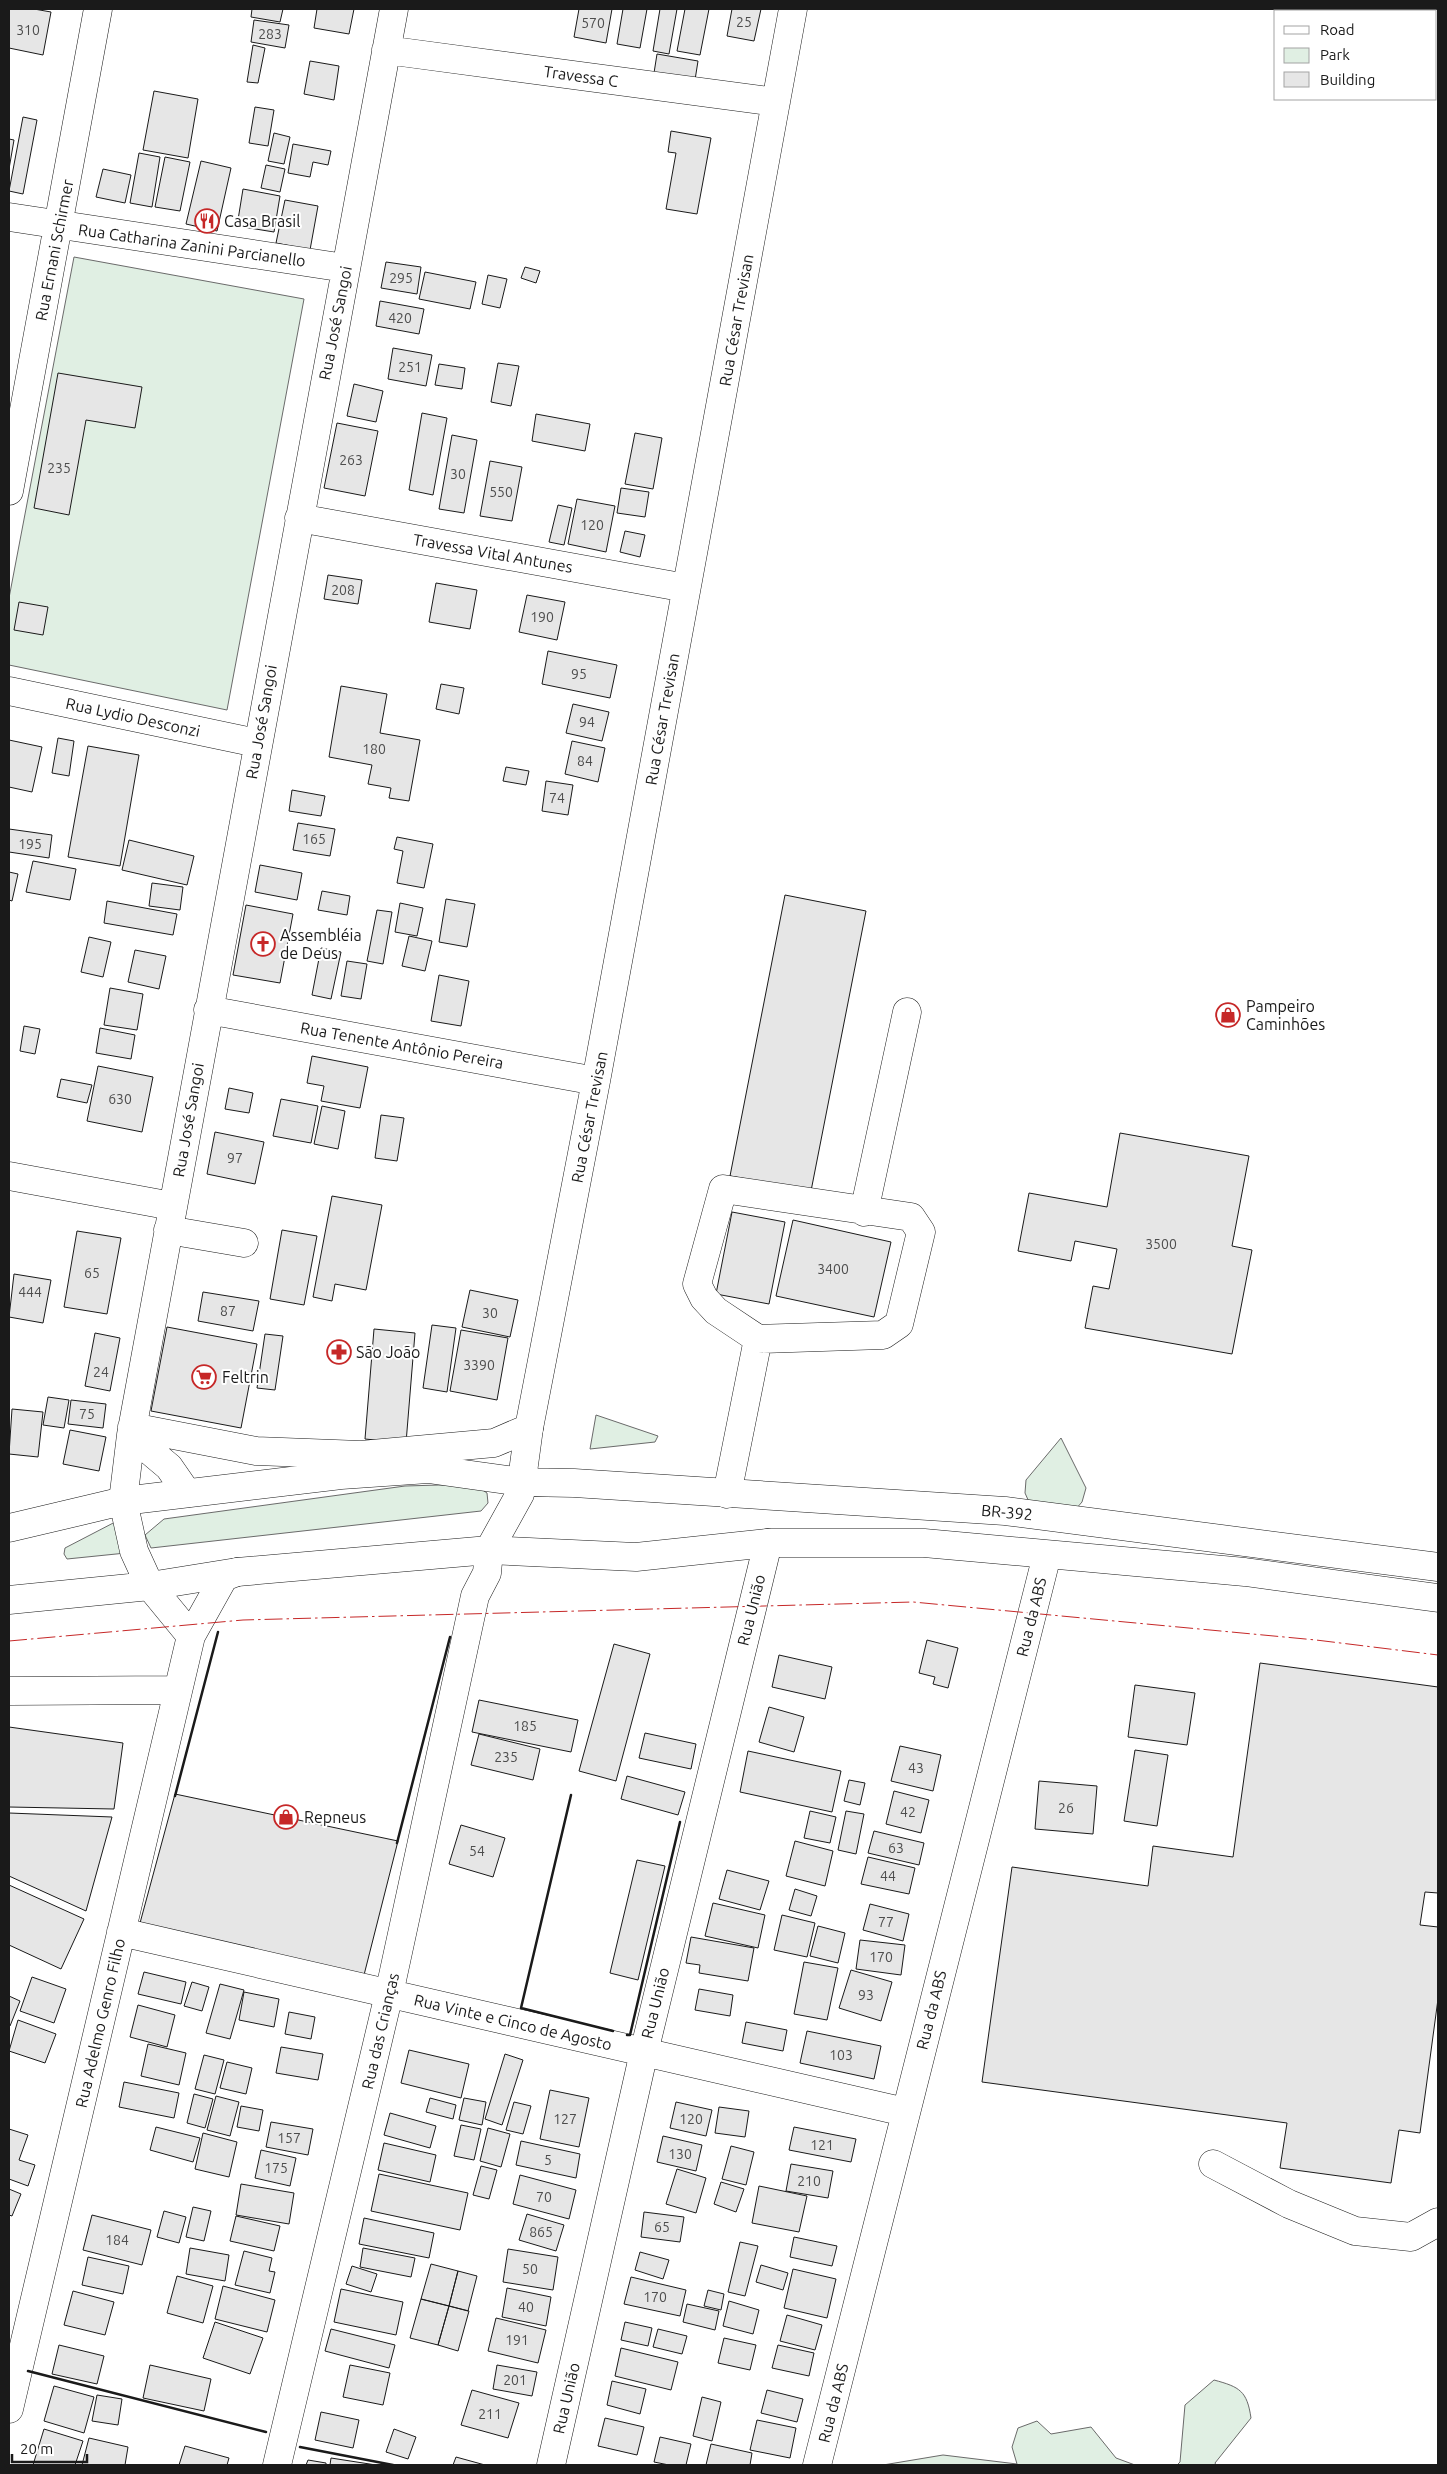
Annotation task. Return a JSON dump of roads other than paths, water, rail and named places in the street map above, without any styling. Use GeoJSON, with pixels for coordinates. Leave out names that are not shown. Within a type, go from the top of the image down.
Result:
{"type":"FeatureCollection","features":[{"type":"Feature","properties":{"kind":"main road","name":"Rua Ernani Schirmer"},"geometry":{"type":"LineString","coordinates":[[9,492],[98,9]]}},
{"type":"Feature","properties":{"kind":"main road","name":"Rua José Sangoi"},"geometry":{"type":"LineString","coordinates":[[150,1586],[134,1552],[123,1501],[132,1431],[298,518],[394,9]]}},
{"type":"Feature","properties":{"kind":"main road","name":"Rua César Trevisan"},"geometry":{"type":"LineString","coordinates":[[477,1551],[507,1517],[520,1494],[527,1438],[596,1081],[793,9]]}},
{"type":"Feature","properties":{"kind":"main road","name":"Travessa C"},"geometry":{"type":"LineString","coordinates":[[386,50],[776,102]]}},
{"type":"Feature","properties":{"kind":"main road","name":"Rua Catharina Zanini Parcianello"},"geometry":{"type":"LineString","coordinates":[[9,217],[345,268]]}},
{"type":"Feature","properties":{"kind":"main road","name":"Travessa Vital Antunes"},"geometry":{"type":"LineString","coordinates":[[298,518],[686,588]]}},
{"type":"Feature","properties":{"kind":"main road","name":"Rua Lydio Desconzi"},"geometry":{"type":"LineString","coordinates":[[9,691],[257,743]]}},
{"type":"Feature","properties":{"kind":"main road","name":"Rua Tenente Antônio Pereira"},"geometry":{"type":"LineString","coordinates":[[208,1010],[596,1081]]}},
{"type":"Feature","properties":{"kind":"main road"},"geometry":{"type":"LineString","coordinates":[[864,1212],[907,1012]]}},
{"type":"Feature","properties":{"kind":"main road"},"geometry":{"type":"LineString","coordinates":[[9,1176],[170,1218],[244,1243]]}},
{"type":"Feature","properties":{"kind":"main road"},"geometry":{"type":"LineString","coordinates":[[723,1189],[911,1218],[921,1232],[899,1324],[882,1335],[758,1339],[716,1312],[704,1298],[697,1284],[723,1189]]}},
{"type":"Feature","properties":{"kind":"main road"},"geometry":{"type":"LineString","coordinates":[[727,1494],[758,1339]]}},
{"type":"Feature","properties":{"kind":"main road"},"geometry":{"type":"LineString","coordinates":[[132,1431],[256,1451],[361,1455],[494,1443],[527,1438]]}},
{"type":"Feature","properties":{"kind":"main road"},"geometry":{"type":"LineString","coordinates":[[132,1431],[169,1468],[187,1493]]}},
{"type":"Feature","properties":{"kind":"main road"},"geometry":{"type":"LineString","coordinates":[[482,1475],[527,1438]]}},
{"type":"Feature","properties":{"kind":"main road"},"geometry":{"type":"LineString","coordinates":[[527,1438],[547,1473],[574,1483]]}},
{"type":"Feature","properties":{"kind":"main road"},"geometry":{"type":"LineString","coordinates":[[9,1528],[123,1501],[341,1475],[428,1470],[482,1475],[521,1482],[574,1483]]}},
{"type":"Feature","properties":{"kind":"main road"},"geometry":{"type":"LineString","coordinates":[[482,1475],[503,1493],[507,1517]]}},
{"type":"Feature","properties":{"kind":"main road","name":"BR-392"},"geometry":{"type":"LineString","coordinates":[[574,1483],[1005,1511],[1438,1567]]}},
{"type":"Feature","properties":{"kind":"main road"},"geometry":{"type":"LineString","coordinates":[[9,1600],[150,1586],[238,1572],[477,1551],[636,1557],[768,1543],[924,1543],[1254,1574],[1438,1598]]}},
{"type":"Feature","properties":{"kind":"main road","name":"Rua União"},"geometry":{"type":"LineString","coordinates":[[551,2465],[644,2052],[768,1543]]}},
{"type":"Feature","properties":{"kind":"main road","name":"Rua das Crianças"},"geometry":{"type":"LineString","coordinates":[[278,2465],[389,1994],[475,1596],[477,1551]]}},
{"type":"Feature","properties":{"kind":"main road","name":"Rua da ABS"},"geometry":{"type":"LineString","coordinates":[[817,2465],[1047,1555]]}},
{"type":"Feature","properties":{"kind":"main road","name":"Rua Adelmo Genro Filho"},"geometry":{"type":"LineString","coordinates":[[9,2409],[191,1636],[224,1577],[238,1572]]}},
{"type":"Feature","properties":{"kind":"main road"},"geometry":{"type":"LineString","coordinates":[[150,1586],[191,1636]]}},
{"type":"Feature","properties":{"kind":"main road"},"geometry":{"type":"LineString","coordinates":[[9,1691],[178,1690]]}},
{"type":"Feature","properties":{"kind":"main road","name":"Rua Vinte e Cinco de Agosto"},"geometry":{"type":"LineString","coordinates":[[121,1932],[905,2112]]}},
{"type":"Feature","properties":{"kind":"main road"},"geometry":{"type":"LineString","coordinates":[[1213,2164],[1289,2204],[1355,2231],[1411,2237],[1438,2222]]}},
{"type":"Feature","properties":{"kind":"place","name":"Casa Brasil"},"geometry":{"type":"Point","coordinates":[207,221]}},
{"type":"Feature","properties":{"kind":"place","name":"Assembléia de Deus"},"geometry":{"type":"Point","coordinates":[263,944]}},
{"type":"Feature","properties":{"kind":"place","name":"Pampeiro Caminhões"},"geometry":{"type":"Point","coordinates":[1228,1015]}},
{"type":"Feature","properties":{"kind":"place","name":"São João"},"geometry":{"type":"Point","coordinates":[339,1352]}},
{"type":"Feature","properties":{"kind":"place","name":"Feltrin"},"geometry":{"type":"Point","coordinates":[204,1377]}},
{"type":"Feature","properties":{"kind":"place","name":"Repneus"},"geometry":{"type":"Point","coordinates":[286,1817]}}]}
